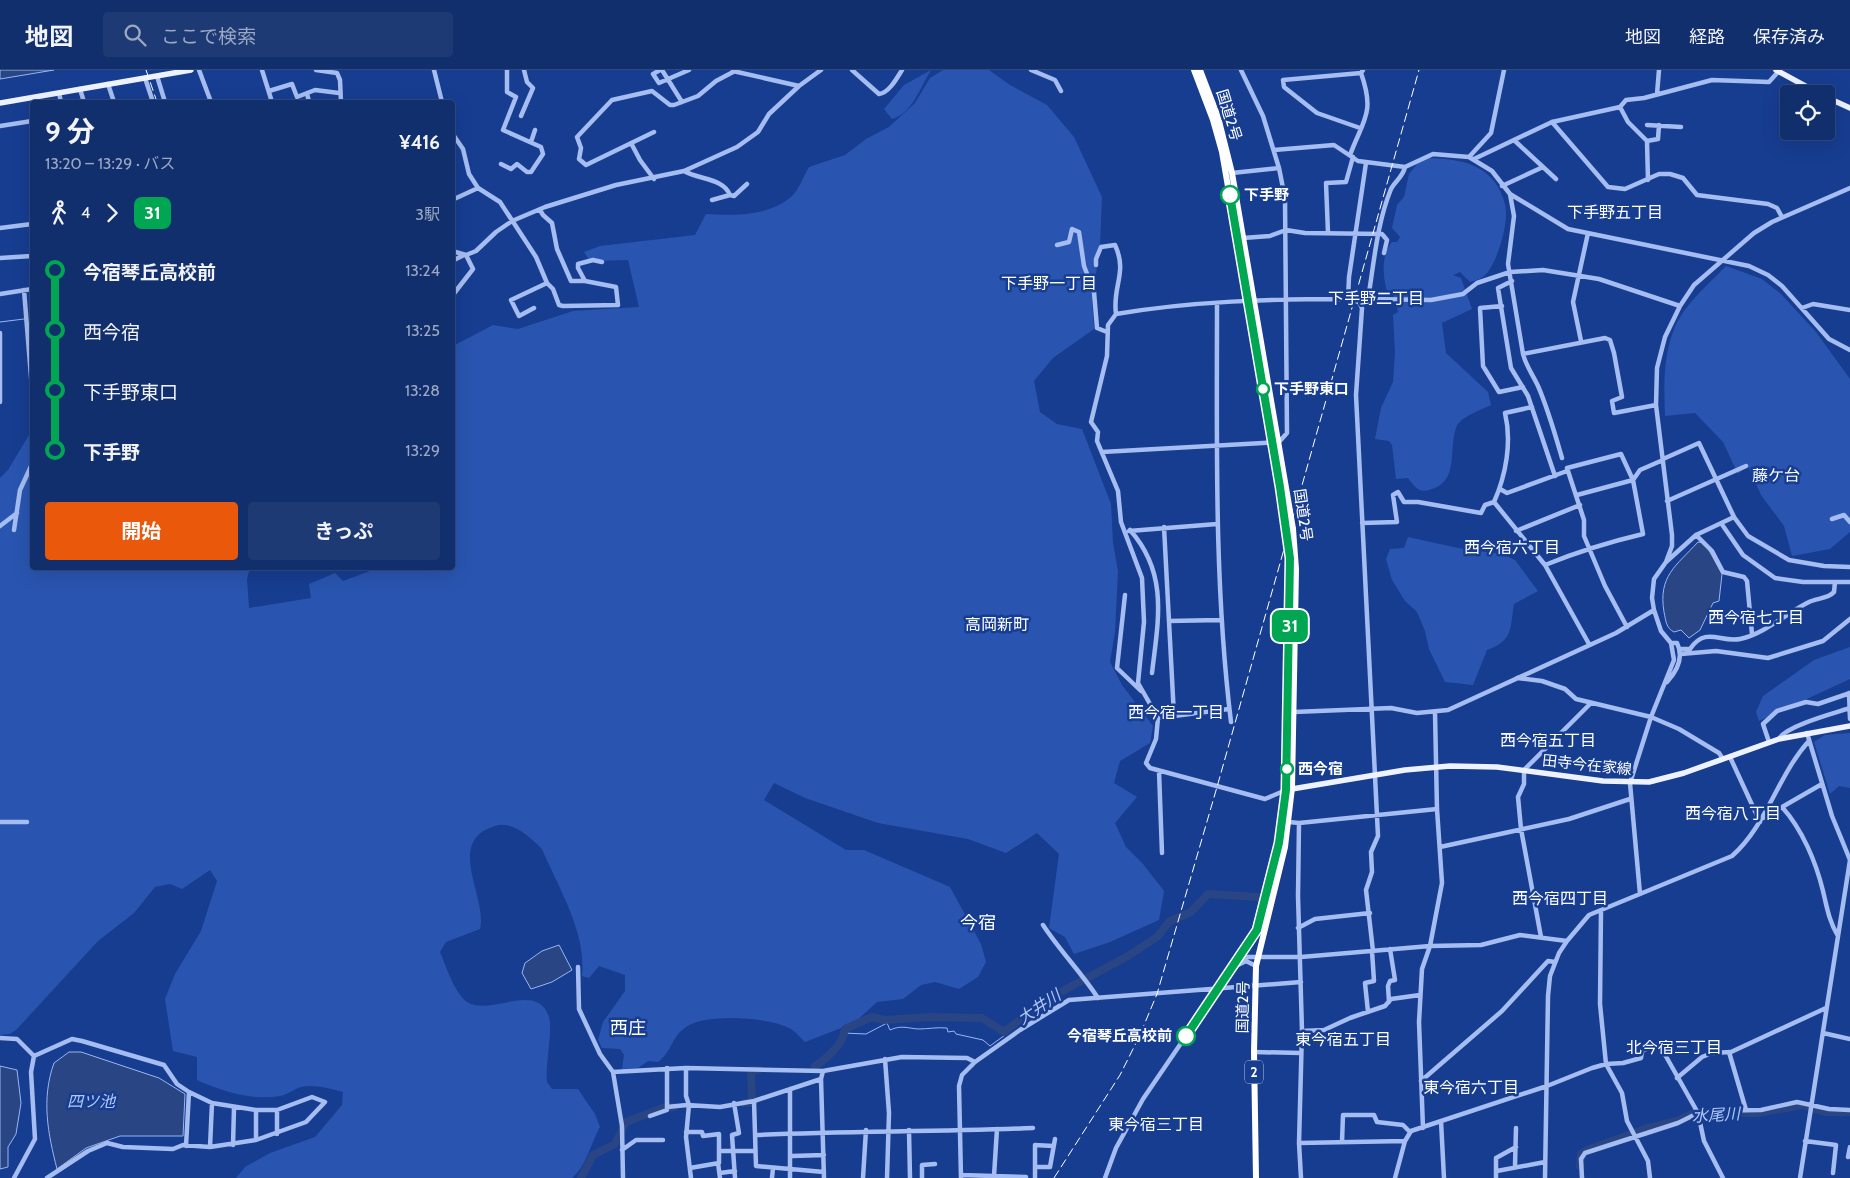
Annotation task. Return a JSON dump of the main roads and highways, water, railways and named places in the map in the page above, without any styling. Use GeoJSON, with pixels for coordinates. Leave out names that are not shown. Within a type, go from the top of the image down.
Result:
{"type":"FeatureCollection","features":[{"type":"Feature","properties":{"kind":"highway","name":"国道2号"},"geometry":{"type":"LineString","coordinates":[[1194,70],[1213,120],[1222,152],[1251,300],[1275,442],[1289,546],[1291,589],[1289,822],[1256,966],[1254,1052],[1256,1178]]}},
{"type":"Feature","properties":{"kind":"highway","name":"国道2号"},"geometry":{"type":"LineString","coordinates":[[1200,70],[1218,117],[1232,173],[1251,300]]}},
{"type":"Feature","properties":{"kind":"highway","name":"国道2号"},"geometry":{"type":"LineString","coordinates":[[1259,925],[1279,843],[1289,789],[1294,712],[1296,569],[1293,529],[1275,442]]}},
{"type":"Feature","properties":{"kind":"main road"},"geometry":{"type":"LineString","coordinates":[[0,103],[191,70]]}},
{"type":"Feature","properties":{"kind":"main road"},"geometry":{"type":"LineString","coordinates":[[1777,71],[1803,85]]}},
{"type":"Feature","properties":{"kind":"main road"},"geometry":{"type":"LineString","coordinates":[[1835,101],[1850,108]]}},
{"type":"Feature","properties":{"kind":"main road","name":"田寺今在家線"},"geometry":{"type":"LineString","coordinates":[[1289,789],[1436,767],[1471,766],[1524,770],[1602,782],[1649,782],[1672,777],[1779,739],[1850,726]]}},
{"type":"Feature","properties":{"kind":"water"},"geometry":{"type":"Polygon","coordinates":[[[0,70],[54,70],[0,79],[0,70]]]}},
{"type":"Feature","properties":{"kind":"water"},"geometry":{"type":"Polygon","coordinates":[[[1698,542],[1705,543],[1722,574],[1719,601],[1713,603],[1700,630],[1689,638],[1681,630],[1674,632],[1668,626],[1664,612],[1664,589],[1670,572],[1698,542]]]}},
{"type":"Feature","properties":{"kind":"water"},"geometry":{"type":"Polygon","coordinates":[[[559,945],[572,970],[552,982],[531,989],[522,973],[525,963],[542,951],[559,945]]]}},
{"type":"Feature","properties":{"kind":"water","name":"四ツ池"},"geometry":{"type":"Polygon","coordinates":[[[69,1052],[81,1052],[159,1078],[185,1094],[183,1136],[120,1136],[86,1148],[57,1169],[47,1116],[48,1090],[54,1063],[69,1052]]]}},
{"type":"Feature","properties":{"kind":"water"},"geometry":{"type":"Polygon","coordinates":[[[0,1066],[17,1070],[21,1103],[16,1134],[8,1147],[8,1167],[0,1169],[0,1066]]]}},
{"type":"Feature","properties":{"kind":"waterway"},"geometry":{"type":"LineString","coordinates":[[0,322],[24,319]]}},
{"type":"Feature","properties":{"kind":"waterway","name":"大井川"},"geometry":{"type":"LineString","coordinates":[[815,1066],[827,1057],[842,1040],[845,1029],[872,1017],[884,1020],[929,1017],[982,1018],[1004,1032],[1046,1000],[1128,956],[1157,937],[1170,921],[1191,912],[1208,894],[1259,897]]}},
{"type":"Feature","properties":{"kind":"waterway"},"geometry":{"type":"LineString","coordinates":[[843,1033],[866,1034],[887,1023],[890,1030],[901,1027],[918,1029],[947,1028],[948,1032],[954,1031],[956,1034],[983,1040],[990,1046],[1005,1035]]}},
{"type":"Feature","properties":{"kind":"waterway","name":"大井川"},"geometry":{"type":"LineString","coordinates":[[744,1103],[752,1102],[751,1070],[758,1070]]}},
{"type":"Feature","properties":{"kind":"waterway","name":"水尾川"},"geometry":{"type":"LineString","coordinates":[[1580,1166],[1581,1154],[1587,1150],[1648,1128],[1677,1121],[1694,1113],[1758,1113],[1802,1105],[1825,1112],[1850,1112]]}},
{"type":"Feature","properties":{"kind":"waterway","name":"大井川"},"geometry":{"type":"LineString","coordinates":[[581,1178],[593,1155],[615,1144],[626,1122],[663,1108],[674,1107]]}},
{"type":"Feature","properties":{"kind":"railway"},"geometry":{"type":"LineString","coordinates":[[146,70],[156,100]]}},
{"type":"Feature","properties":{"kind":"railway"},"geometry":{"type":"LineString","coordinates":[[1054,1178],[1120,1075],[1157,994],[1419,70]]}},
{"type":"Feature","properties":{"kind":"place","name":"下手野"},"geometry":{"type":"Point","coordinates":[1230,195]}},
{"type":"Feature","properties":{"kind":"place","name":"下手野東口"},"geometry":{"type":"Point","coordinates":[1263,389]}},
{"type":"Feature","properties":{"kind":"place","name":"西今宿"},"geometry":{"type":"Point","coordinates":[1287,769]}},
{"type":"Feature","properties":{"kind":"place","name":"今宿琴丘高校前"},"geometry":{"type":"Point","coordinates":[1186,1036]}},
{"type":"Feature","properties":{"kind":"district","name":"下手野五丁目"},"geometry":{"type":"Point","coordinates":[1615,212]}},
{"type":"Feature","properties":{"kind":"district","name":"下手野一丁目"},"geometry":{"type":"Point","coordinates":[1049,283]}},
{"type":"Feature","properties":{"kind":"district","name":"下手野二丁目"},"geometry":{"type":"Point","coordinates":[1376,298]}},
{"type":"Feature","properties":{"kind":"district","name":"藤ケ台"},"geometry":{"type":"Point","coordinates":[1776,475]}},
{"type":"Feature","properties":{"kind":"district","name":"西今宿六丁目"},"geometry":{"type":"Point","coordinates":[1512,547]}},
{"type":"Feature","properties":{"kind":"district","name":"西今宿七丁目"},"geometry":{"type":"Point","coordinates":[1756,617]}},
{"type":"Feature","properties":{"kind":"district","name":"高岡新町"},"geometry":{"type":"Point","coordinates":[997,624]}},
{"type":"Feature","properties":{"kind":"district","name":"西今宿一丁目"},"geometry":{"type":"Point","coordinates":[1176,712]}},
{"type":"Feature","properties":{"kind":"district","name":"西今宿五丁目"},"geometry":{"type":"Point","coordinates":[1548,740]}},
{"type":"Feature","properties":{"kind":"district","name":"西今宿八丁目"},"geometry":{"type":"Point","coordinates":[1733,813]}},
{"type":"Feature","properties":{"kind":"district","name":"西今宿四丁目"},"geometry":{"type":"Point","coordinates":[1560,898]}},
{"type":"Feature","properties":{"kind":"district","name":"今宿"},"geometry":{"type":"Point","coordinates":[978,923]}},
{"type":"Feature","properties":{"kind":"district","name":"西庄"},"geometry":{"type":"Point","coordinates":[628,1028]}},
{"type":"Feature","properties":{"kind":"district","name":"東今宿五丁目"},"geometry":{"type":"Point","coordinates":[1343,1039]}},
{"type":"Feature","properties":{"kind":"district","name":"北今宿三丁目"},"geometry":{"type":"Point","coordinates":[1674,1047]}},
{"type":"Feature","properties":{"kind":"district","name":"東今宿六丁目"},"geometry":{"type":"Point","coordinates":[1471,1087]}},
{"type":"Feature","properties":{"kind":"district","name":"東今宿三丁目"},"geometry":{"type":"Point","coordinates":[1156,1124]}}]}
